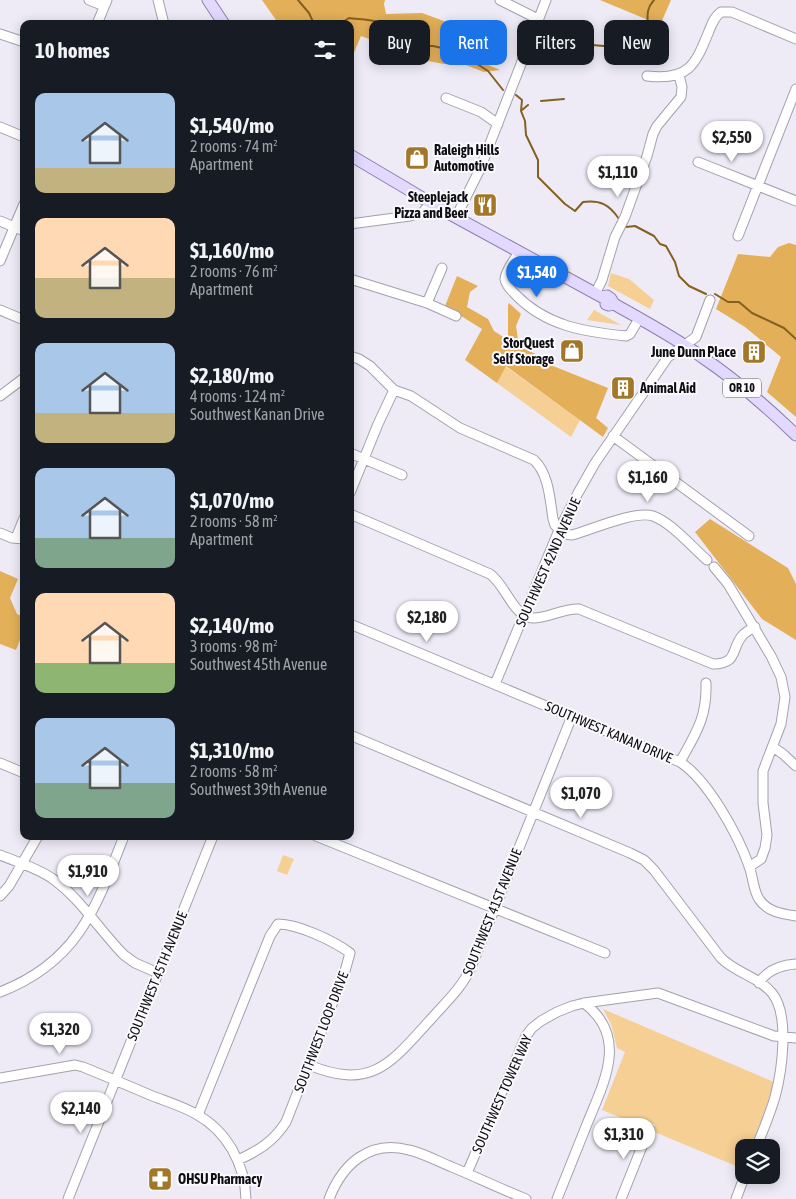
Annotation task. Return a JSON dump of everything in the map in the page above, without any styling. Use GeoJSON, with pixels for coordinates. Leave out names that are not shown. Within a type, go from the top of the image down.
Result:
{"type":"FeatureCollection","features":[{"type":"Feature","properties":{"kind":"main road"},"geometry":{"type":"LineString","coordinates":[[208,0],[221,20]]}},
{"type":"Feature","properties":{"kind":"main road","name":"OR 10"},"geometry":{"type":"LineString","coordinates":[[354,157],[431,203],[598,296],[609,306],[614,304],[684,345],[752,395],[796,435]]}},
{"type":"Feature","properties":{"kind":"street"},"geometry":{"type":"LineString","coordinates":[[89,0],[105,3],[99,20]]}},
{"type":"Feature","properties":{"kind":"street"},"geometry":{"type":"LineString","coordinates":[[158,0],[163,20]]}},
{"type":"Feature","properties":{"kind":"street"},"geometry":{"type":"LineString","coordinates":[[500,0],[538,19]]}},
{"type":"Feature","properties":{"kind":"street"},"geometry":{"type":"LineString","coordinates":[[456,217],[478,173],[546,0]]}},
{"type":"Feature","properties":{"kind":"street"},"geometry":{"type":"LineString","coordinates":[[647,76],[669,77],[679,75],[689,69],[697,60],[714,20],[721,12],[732,12],[796,39]]}},
{"type":"Feature","properties":{"kind":"street"},"geometry":{"type":"LineString","coordinates":[[0,34],[20,41]]}},
{"type":"Feature","properties":{"kind":"street"},"geometry":{"type":"LineString","coordinates":[[598,296],[615,237],[625,217],[653,134],[680,100],[682,87],[679,75]]}},
{"type":"Feature","properties":{"kind":"street"},"geometry":{"type":"LineString","coordinates":[[738,236],[796,89]]}},
{"type":"Feature","properties":{"kind":"street"},"geometry":{"type":"LineString","coordinates":[[446,98],[481,112],[498,124]]}},
{"type":"Feature","properties":{"kind":"street"},"geometry":{"type":"LineString","coordinates":[[0,127],[20,135]]}},
{"type":"Feature","properties":{"kind":"street"},"geometry":{"type":"LineString","coordinates":[[698,162],[796,201]]}},
{"type":"Feature","properties":{"kind":"street"},"geometry":{"type":"LineString","coordinates":[[354,223],[410,216],[423,212],[431,203]]}},
{"type":"Feature","properties":{"kind":"street"},"geometry":{"type":"LineString","coordinates":[[0,261],[20,213]]}},
{"type":"Feature","properties":{"kind":"street"},"geometry":{"type":"LineString","coordinates":[[0,221],[20,229]]}},
{"type":"Feature","properties":{"kind":"street"},"geometry":{"type":"LineString","coordinates":[[519,252],[506,276],[507,284],[522,301],[543,317],[574,328],[626,336],[630,334],[639,318]]}},
{"type":"Feature","properties":{"kind":"street"},"geometry":{"type":"LineString","coordinates":[[427,303],[442,268]]}},
{"type":"Feature","properties":{"kind":"street"},"geometry":{"type":"LineString","coordinates":[[354,280],[427,303],[456,316]]}},
{"type":"Feature","properties":{"kind":"street","name":"SOUTHWEST 42ND AVENUE"},"geometry":{"type":"LineString","coordinates":[[495,684],[559,530],[586,478],[668,357],[698,335],[710,300]]}},
{"type":"Feature","properties":{"kind":"street"},"geometry":{"type":"LineString","coordinates":[[0,310],[20,318]]}},
{"type":"Feature","properties":{"kind":"street"},"geometry":{"type":"LineString","coordinates":[[354,357],[359,358],[370,366],[394,390],[411,396],[460,428],[534,460],[545,476],[553,519],[559,530],[564,534],[572,535],[632,517],[649,515],[663,521],[707,560]]}},
{"type":"Feature","properties":{"kind":"street"},"geometry":{"type":"LineString","coordinates":[[0,396],[20,381]]}},
{"type":"Feature","properties":{"kind":"street"},"geometry":{"type":"LineString","coordinates":[[354,483],[394,390]]}},
{"type":"Feature","properties":{"kind":"street"},"geometry":{"type":"LineString","coordinates":[[613,436],[748,536]]}},
{"type":"Feature","properties":{"kind":"street"},"geometry":{"type":"LineString","coordinates":[[354,455],[402,475]]}},
{"type":"Feature","properties":{"kind":"street"},"geometry":{"type":"LineString","coordinates":[[354,516],[490,574],[500,583],[514,605],[524,615],[535,618],[572,608],[579,609],[713,664],[723,663],[732,657],[741,637],[755,627]]}},
{"type":"Feature","properties":{"kind":"street"},"geometry":{"type":"LineString","coordinates":[[1,535],[20,539]]}},
{"type":"Feature","properties":{"kind":"street"},"geometry":{"type":"LineString","coordinates":[[714,567],[728,584],[755,627],[778,671],[784,690],[784,711],[763,772],[765,848],[761,859],[749,867]]}},
{"type":"Feature","properties":{"kind":"street","name":"SOUTHWEST KANAN DRIVE"},"geometry":{"type":"LineString","coordinates":[[354,626],[680,762],[690,770],[732,826],[749,867],[758,898],[762,904],[779,914],[796,916]]}},
{"type":"Feature","properties":{"kind":"street"},"geometry":{"type":"LineString","coordinates":[[680,762],[703,718],[706,683]]}},
{"type":"Feature","properties":{"kind":"street","name":"SOUTHWEST 41ST AVENUE"},"geometry":{"type":"LineString","coordinates":[[309,1065],[334,1074],[355,1075],[375,1070],[391,1061],[465,980],[572,716]]}},
{"type":"Feature","properties":{"kind":"street"},"geometry":{"type":"LineString","coordinates":[[354,737],[630,852],[644,860],[660,877],[721,958],[734,969],[770,991],[777,1000],[781,1013],[781,1064],[777,1090],[759,1139]]}},
{"type":"Feature","properties":{"kind":"street"},"geometry":{"type":"LineString","coordinates":[[773,747],[796,766]]}},
{"type":"Feature","properties":{"kind":"street"},"geometry":{"type":"LineString","coordinates":[[0,763],[20,771]]}},
{"type":"Feature","properties":{"kind":"street"},"geometry":{"type":"LineString","coordinates":[[0,896],[9,886],[36,840]]}},
{"type":"Feature","properties":{"kind":"street"},"geometry":{"type":"LineString","coordinates":[[0,992],[32,977],[64,952],[90,916],[122,840]]}},
{"type":"Feature","properties":{"kind":"street","name":"SOUTHWEST 45TH AVENUE"},"geometry":{"type":"LineString","coordinates":[[68,1199],[211,840]]}},
{"type":"Feature","properties":{"kind":"street"},"geometry":{"type":"LineString","coordinates":[[326,840],[605,953]]}},
{"type":"Feature","properties":{"kind":"street"},"geometry":{"type":"LineString","coordinates":[[0,855],[55,880],[124,955],[135,963],[158,973]]}},
{"type":"Feature","properties":{"kind":"street","name":"SOUTHWEST LOOP DRIVE"},"geometry":{"type":"LineString","coordinates":[[198,1115],[270,936],[278,924],[292,926],[331,941],[350,953],[345,971],[286,1122],[281,1130],[263,1148],[238,1160]]}},
{"type":"Feature","properties":{"kind":"street"},"geometry":{"type":"LineString","coordinates":[[759,983],[763,976],[770,971],[785,965],[796,964]]}},
{"type":"Feature","properties":{"kind":"street","name":"SOUTHWEST TOWER WAY"},"geometry":{"type":"LineString","coordinates":[[467,1173],[526,1036],[532,1028],[557,1012],[584,1003],[658,993],[774,1036],[782,1037]]}},
{"type":"Feature","properties":{"kind":"street"},"geometry":{"type":"LineString","coordinates":[[557,1199],[604,1082],[610,1054],[608,1040],[600,1017],[584,1003]]}},
{"type":"Feature","properties":{"kind":"street"},"geometry":{"type":"LineString","coordinates":[[782,1037],[796,1038]]}},
{"type":"Feature","properties":{"kind":"street"},"geometry":{"type":"LineString","coordinates":[[0,1078],[75,1065],[83,1066],[198,1115],[224,1138],[238,1160],[246,1199]]}},
{"type":"Feature","properties":{"kind":"street"},"geometry":{"type":"LineString","coordinates":[[621,1199],[649,1129]]}},
{"type":"Feature","properties":{"kind":"street"},"geometry":{"type":"LineString","coordinates":[[329,1199],[337,1179],[345,1168],[362,1155],[394,1148],[408,1150],[526,1199]]}},
{"type":"Feature","properties":{"kind":"street"},"geometry":{"type":"LineString","coordinates":[[736,1199],[742,1184]]}},
{"type":"Feature","properties":{"kind":"shaded area"},"geometry":{"type":"Polygon","coordinates":[[[262,0],[385,0],[386,14],[422,13],[441,20],[440,63],[430,61],[430,20],[369,20],[369,39],[361,36],[354,53],[354,20],[276,20],[262,0]]]}},
{"type":"Feature","properties":{"kind":"shaded area"},"geometry":{"type":"Polygon","coordinates":[[[600,0],[671,0],[662,20],[648,20],[600,0]]]}},
{"type":"Feature","properties":{"kind":"shaded area"},"geometry":{"type":"Polygon","coordinates":[[[466,65],[488,65],[500,70],[484,72],[466,65]]]}},
{"type":"Feature","properties":{"kind":"shaded area"},"geometry":{"type":"Polygon","coordinates":[[[789,243],[796,245],[796,417],[767,392],[781,357],[745,327],[716,309],[738,254],[770,257],[778,247],[789,243]]]}},
{"type":"Feature","properties":{"kind":"shaded area"},"geometry":{"type":"Polygon","coordinates":[[[611,273],[629,279],[654,300],[650,309],[608,286],[611,273]]]}},
{"type":"Feature","properties":{"kind":"shaded area"},"geometry":{"type":"Polygon","coordinates":[[[457,276],[478,286],[470,292],[467,307],[488,319],[494,331],[508,340],[509,303],[521,314],[516,326],[519,346],[540,356],[548,364],[608,388],[596,418],[608,428],[603,437],[506,366],[497,383],[465,360],[482,329],[445,306],[457,276]]]}},
{"type":"Feature","properties":{"kind":"shaded area"},"geometry":{"type":"Polygon","coordinates":[[[594,310],[621,325],[587,320],[594,310]]]}},
{"type":"Feature","properties":{"kind":"shaded area"},"geometry":{"type":"Polygon","coordinates":[[[505,366],[580,420],[571,437],[497,383],[505,366]]]}},
{"type":"Feature","properties":{"kind":"shaded area"},"geometry":{"type":"Polygon","coordinates":[[[710,519],[788,568],[796,584],[796,640],[762,619],[695,532],[710,519]]]}},
{"type":"Feature","properties":{"kind":"shaded area"},"geometry":{"type":"Polygon","coordinates":[[[0,571],[18,579],[10,598],[17,614],[20,615],[20,640],[16,650],[0,644],[0,571]]]}},
{"type":"Feature","properties":{"kind":"shaded area"},"geometry":{"type":"Polygon","coordinates":[[[283,855],[294,859],[287,875],[277,871],[283,855]]]}},
{"type":"Feature","properties":{"kind":"shaded area"},"geometry":{"type":"Polygon","coordinates":[[[603,1009],[774,1082],[753,1139],[735,1139],[735,1166],[652,1131],[655,1125],[649,1122],[646,1128],[602,1110],[625,1052],[617,1048],[611,1024],[603,1009]]]}},
{"type":"Feature","properties":{"kind":"waterway"},"geometry":{"type":"LineString","coordinates":[[298,0],[312,20]]}},
{"type":"Feature","properties":{"kind":"waterway"},"geometry":{"type":"LineString","coordinates":[[594,45],[639,49],[646,37],[648,13],[654,0]]}},
{"type":"Feature","properties":{"kind":"waterway"},"geometry":{"type":"LineString","coordinates":[[346,20],[349,18],[383,24],[388,26],[405,46],[433,46],[471,60],[488,71],[503,90]]}},
{"type":"Feature","properties":{"kind":"waterway"},"geometry":{"type":"LineString","coordinates":[[516,95],[522,100],[521,111],[525,121],[526,135],[538,160],[538,177],[565,204],[575,211],[583,202],[594,202],[604,204],[619,219]]}},
{"type":"Feature","properties":{"kind":"waterway"},"geometry":{"type":"LineString","coordinates":[[541,101],[564,99]]}},
{"type":"Feature","properties":{"kind":"waterway"},"geometry":{"type":"LineString","coordinates":[[522,110],[528,105]]}},
{"type":"Feature","properties":{"kind":"waterway"},"geometry":{"type":"LineString","coordinates":[[626,227],[635,226],[654,236],[660,244],[666,246],[675,262],[679,276],[689,286],[706,294]]}},
{"type":"Feature","properties":{"kind":"waterway"},"geometry":{"type":"LineString","coordinates":[[715,294],[728,302],[739,302],[752,313],[784,328],[796,339]]}},
{"type":"Feature","properties":{"kind":"place","name":"Raleigh Hills Automotive"},"geometry":{"type":"Point","coordinates":[417,158]}},
{"type":"Feature","properties":{"kind":"place","name":"Steeplejack Pizza and Beer"},"geometry":{"type":"Point","coordinates":[485,205]}},
{"type":"Feature","properties":{"kind":"place","name":"StorQuest Self Storage"},"geometry":{"type":"Point","coordinates":[572,351]}},
{"type":"Feature","properties":{"kind":"place","name":"June Dunn Place"},"geometry":{"type":"Point","coordinates":[754,352]}},
{"type":"Feature","properties":{"kind":"place","name":"Animal Aid"},"geometry":{"type":"Point","coordinates":[623,388]}},
{"type":"Feature","properties":{"kind":"place","name":"OHSU Pharmacy"},"geometry":{"type":"Point","coordinates":[160,1179]}}]}
